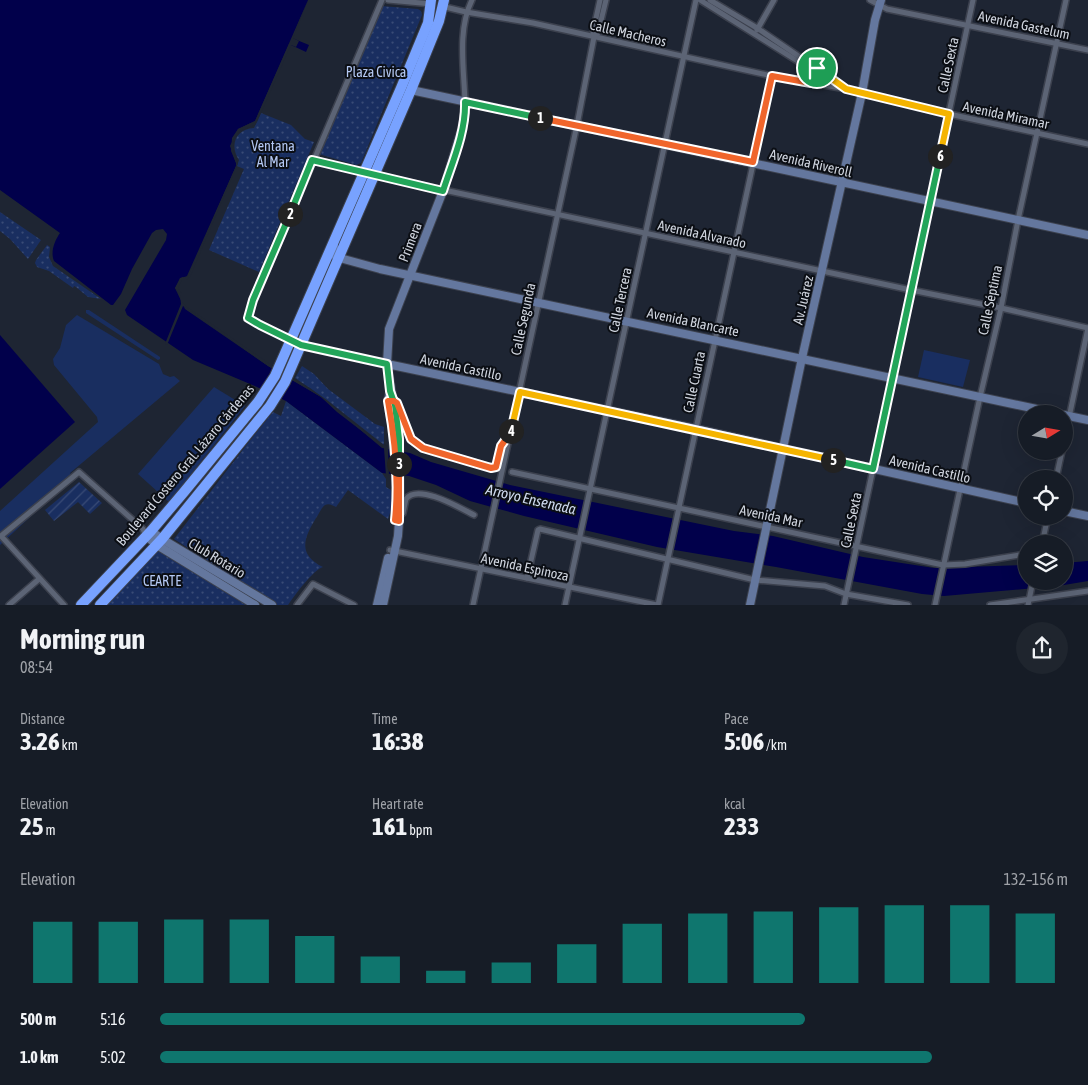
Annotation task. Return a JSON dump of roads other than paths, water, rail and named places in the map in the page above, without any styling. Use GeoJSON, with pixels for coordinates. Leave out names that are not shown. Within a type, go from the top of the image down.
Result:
{"type":"FeatureCollection","features":[{"type":"Feature","properties":{"kind":"highway","name":"Boulevard Costero Gral. Lázaro Cárdenas"},"geometry":{"type":"LineString","coordinates":[[100,605],[159,542],[270,406],[292,368],[340,259],[370,174],[428,23],[431,2]]}},
{"type":"Feature","properties":{"kind":"highway","name":"Boulevard Costero Gral. Lázaro Cárdenas"},"geometry":{"type":"LineString","coordinates":[[81,605],[147,532],[260,399],[281,363],[334,242],[411,90],[444,3]]}},
{"type":"Feature","properties":{"kind":"main road","name":"Av. Juárez"},"geometry":{"type":"LineString","coordinates":[[750,605],[880,3]]}},
{"type":"Feature","properties":{"kind":"main road","name":"Avenida Riveroll"},"geometry":{"type":"LineString","coordinates":[[411,90],[753,162],[1088,236]]}},
{"type":"Feature","properties":{"kind":"main road","name":"Primera"},"geometry":{"type":"LineString","coordinates":[[391,401],[387,364],[389,329],[443,191],[462,129],[465,102]]}},
{"type":"Feature","properties":{"kind":"main road"},"geometry":{"type":"LineString","coordinates":[[334,242],[335,255],[340,259]]}},
{"type":"Feature","properties":{"kind":"main road","name":"Avenida Blancarte"},"geometry":{"type":"LineString","coordinates":[[340,259],[410,276],[627,320],[1020,405]]}},
{"type":"Feature","properties":{"kind":"main road","name":"Avenida Castillo"},"geometry":{"type":"LineString","coordinates":[[387,364],[1018,501]]}},
{"type":"Feature","properties":{"kind":"main road"},"geometry":{"type":"LineString","coordinates":[[383,605],[397,520],[399,492],[396,439],[391,401]]}},
{"type":"Feature","properties":{"kind":"main road"},"geometry":{"type":"LineString","coordinates":[[1073,417],[1088,420]]}},
{"type":"Feature","properties":{"kind":"main road"},"geometry":{"type":"LineString","coordinates":[[1073,513],[1088,516]]}},
{"type":"Feature","properties":{"kind":"main road","name":"Club Rotario"},"geometry":{"type":"LineString","coordinates":[[147,532],[159,542],[255,605]]}},
{"type":"Feature","properties":{"kind":"main road","name":"Club Rotario"},"geometry":{"type":"LineString","coordinates":[[159,542],[272,605]]}},
{"type":"Feature","properties":{"kind":"main road"},"geometry":{"type":"LineString","coordinates":[[377,605],[392,551]]}},
{"type":"Feature","properties":{"kind":"street"},"geometry":{"type":"LineString","coordinates":[[312,160],[382,0]]}},
{"type":"Feature","properties":{"kind":"street","name":"Calle Macheros"},"geometry":{"type":"LineString","coordinates":[[388,0],[444,3],[466,12],[595,34],[684,57],[862,93]]}},
{"type":"Feature","properties":{"kind":"street"},"geometry":{"type":"LineString","coordinates":[[465,102],[463,37],[466,12],[472,0]]}},
{"type":"Feature","properties":{"kind":"street","name":"Calle Segunda"},"geometry":{"type":"LineString","coordinates":[[473,605],[577,125],[600,0]]}},
{"type":"Feature","properties":{"kind":"street","name":"Calle Segunda"},"geometry":{"type":"LineString","coordinates":[[595,34],[606,0]]}},
{"type":"Feature","properties":{"kind":"street","name":"Calle Tercera"},"geometry":{"type":"LineString","coordinates":[[565,605],[696,0]]}},
{"type":"Feature","properties":{"kind":"street"},"geometry":{"type":"LineString","coordinates":[[700,0],[756,31]]}},
{"type":"Feature","properties":{"kind":"street"},"geometry":{"type":"LineString","coordinates":[[710,0],[846,89]]}},
{"type":"Feature","properties":{"kind":"street"},"geometry":{"type":"LineString","coordinates":[[756,31],[774,0]]}},
{"type":"Feature","properties":{"kind":"street","name":"Avenida Gastelum"},"geometry":{"type":"LineString","coordinates":[[870,0],[880,3],[887,9],[1088,50]]}},
{"type":"Feature","properties":{"kind":"street","name":"Calle Sexta"},"geometry":{"type":"LineString","coordinates":[[844,605],[973,0]]}},
{"type":"Feature","properties":{"kind":"street","name":"Calle Séptima"},"geometry":{"type":"LineString","coordinates":[[935,605],[1001,308],[1018,220],[1066,0]]}},
{"type":"Feature","properties":{"kind":"street"},"geometry":{"type":"LineString","coordinates":[[811,83],[816,70]]}},
{"type":"Feature","properties":{"kind":"street","name":"Calle Cuarta"},"geometry":{"type":"LineString","coordinates":[[657,605],[679,511],[714,339],[772,76]]}},
{"type":"Feature","properties":{"kind":"street","name":"Avenida Miramar"},"geometry":{"type":"LineString","coordinates":[[862,93],[1088,144]]}},
{"type":"Feature","properties":{"kind":"street","name":"Avenida Alvarado"},"geometry":{"type":"LineString","coordinates":[[312,160],[443,191],[1088,328]]}},
{"type":"Feature","properties":{"kind":"street","name":"Avenida Castillo"},"geometry":{"type":"LineString","coordinates":[[312,160],[248,315],[249,319],[301,345],[387,364]]}},
{"type":"Feature","properties":{"kind":"street"},"geometry":{"type":"LineString","coordinates":[[1069,405],[1088,328]]}},
{"type":"Feature","properties":{"kind":"street"},"geometry":{"type":"LineString","coordinates":[[391,401],[397,403],[411,439],[423,448],[495,468],[501,446],[506,439],[509,441]]}},
{"type":"Feature","properties":{"kind":"street"},"geometry":{"type":"LineString","coordinates":[[64,605],[1,536],[79,472],[147,532]]}},
{"type":"Feature","properties":{"kind":"street","name":"Avenida Mar"},"geometry":{"type":"LineString","coordinates":[[512,472],[590,492],[767,527],[943,565],[965,564],[1018,555]]}},
{"type":"Feature","properties":{"kind":"street"},"geometry":{"type":"LineString","coordinates":[[397,520],[401,518],[406,499],[409,495],[429,496],[446,500],[474,515]]}},
{"type":"Feature","properties":{"kind":"street"},"geometry":{"type":"LineString","coordinates":[[527,578],[539,529],[668,556],[756,580],[826,586],[908,605]]}},
{"type":"Feature","properties":{"kind":"street","name":"Avenida Espinoza"},"geometry":{"type":"LineString","coordinates":[[392,551],[657,605]]}},
{"type":"Feature","properties":{"kind":"street"},"geometry":{"type":"LineString","coordinates":[[9,605],[39,579]]}},
{"type":"Feature","properties":{"kind":"street"},"geometry":{"type":"LineString","coordinates":[[297,605],[313,584],[354,605]]}},
{"type":"Feature","properties":{"kind":"street"},"geometry":{"type":"LineString","coordinates":[[1029,603],[1031,590]]}},
{"type":"Feature","properties":{"kind":"street"},"geometry":{"type":"LineString","coordinates":[[990,605],[1029,603],[1088,591]]}},
{"type":"Feature","properties":{"kind":"water","name":"Arroyo Ensenada"},"geometry":{"type":"Polygon","coordinates":[[[0,0],[308,0],[292,38],[309,45],[306,52],[289,44],[255,121],[238,129],[230,146],[236,166],[187,276],[185,278],[182,277],[175,288],[185,309],[268,366],[321,397],[382,448],[410,453],[431,462],[510,485],[734,531],[773,536],[863,557],[934,568],[1018,565],[1018,590],[944,596],[922,594],[657,547],[524,516],[470,501],[436,485],[409,476],[382,473],[286,401],[193,360],[127,315],[125,310],[166,240],[167,234],[163,229],[152,233],[132,269],[121,294],[111,305],[54,261],[54,246],[60,233],[0,190],[0,0]]]}},
{"type":"Feature","properties":{"kind":"water"},"geometry":{"type":"Polygon","coordinates":[[[0,335],[75,422],[0,489],[0,335]]]}},
{"type":"Feature","properties":{"kind":"water"},"geometry":{"type":"Polygon","coordinates":[[[1088,561],[1088,581],[1073,584],[1073,562],[1088,561]]]}},
{"type":"Feature","properties":{"kind":"park label","name":"Plaza Civica"},"geometry":{"type":"Point","coordinates":[376,72]}},
{"type":"Feature","properties":{"kind":"park label","name":"Ventana Al Mar"},"geometry":{"type":"Point","coordinates":[273,154]}},
{"type":"Feature","properties":{"kind":"park label","name":"CEARTE"},"geometry":{"type":"Point","coordinates":[162,581]}}]}
